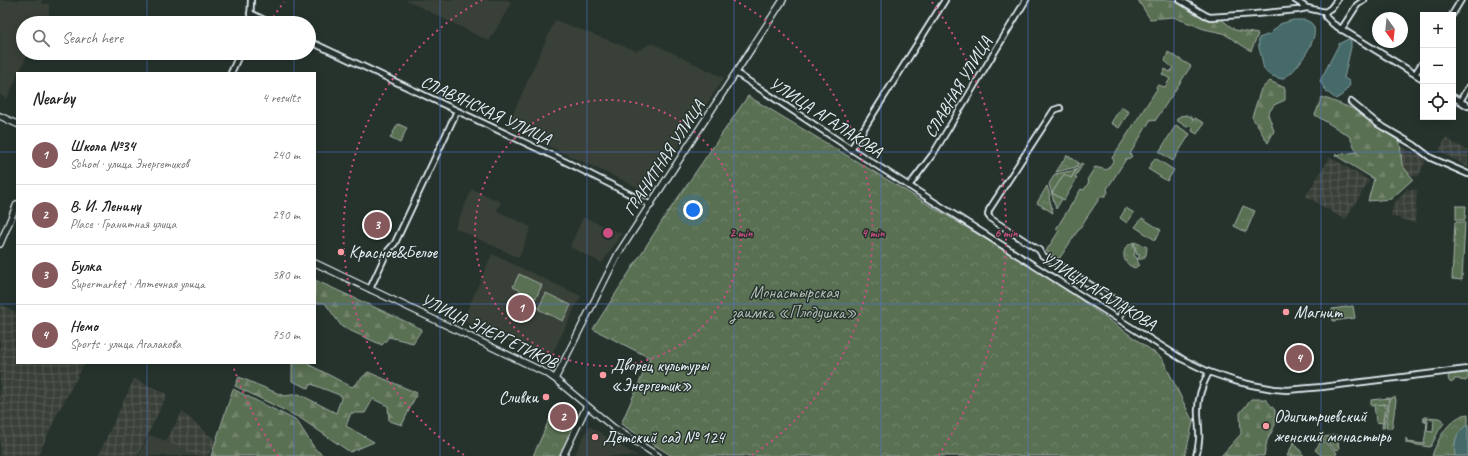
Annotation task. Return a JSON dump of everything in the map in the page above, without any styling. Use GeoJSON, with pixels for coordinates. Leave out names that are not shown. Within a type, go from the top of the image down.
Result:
{"type":"FeatureCollection","features":[{"type":"Feature","properties":{"kind":"street"},"geometry":{"type":"LineString","coordinates":[[252,0],[250,13],[256,16]]}},
{"type":"Feature","properties":{"kind":"street","name":"ГРАНИТНАЯ УЛИЦА"},"geometry":{"type":"LineString","coordinates":[[555,379],[618,254],[783,0]]}},
{"type":"Feature","properties":{"kind":"street"},"geometry":{"type":"LineString","coordinates":[[851,149],[945,0]]}},
{"type":"Feature","properties":{"kind":"street","name":"СЛАВНАЯ УЛИЦА"},"geometry":{"type":"LineString","coordinates":[[909,186],[933,154],[1026,0]]}},
{"type":"Feature","properties":{"kind":"street"},"geometry":{"type":"LineString","coordinates":[[1180,0],[1205,15],[1210,16],[1255,14],[1307,8]]}},
{"type":"Feature","properties":{"kind":"street"},"geometry":{"type":"LineString","coordinates":[[1295,0],[1307,8],[1325,12],[1331,8],[1337,0]]}},
{"type":"Feature","properties":{"kind":"street"},"geometry":{"type":"LineString","coordinates":[[1341,30],[1357,5],[1364,0]]}},
{"type":"Feature","properties":{"kind":"street"},"geometry":{"type":"LineString","coordinates":[[1454,12],[1461,0]]}},
{"type":"Feature","properties":{"kind":"street"},"geometry":{"type":"LineString","coordinates":[[1325,12],[1329,21],[1341,30],[1420,77]]}},
{"type":"Feature","properties":{"kind":"street","name":"СЛАВЯНСКАЯ УЛИЦА"},"geometry":{"type":"LineString","coordinates":[[316,44],[566,162],[651,205]]}},
{"type":"Feature","properties":{"kind":"street"},"geometry":{"type":"LineString","coordinates":[[231,72],[237,60]]}},
{"type":"Feature","properties":{"kind":"street"},"geometry":{"type":"LineString","coordinates":[[1415,74],[1420,66]]}},
{"type":"Feature","properties":{"kind":"street","name":"УЛИЦА АГАЛАКОВА"},"geometry":{"type":"LineString","coordinates":[[736,73],[851,149],[1118,319],[1182,359],[1209,372],[1252,385],[1287,390],[1468,369]]}},
{"type":"Feature","properties":{"kind":"street"},"geometry":{"type":"LineString","coordinates":[[1460,101],[1468,88]]}},
{"type":"Feature","properties":{"kind":"street"},"geometry":{"type":"LineString","coordinates":[[1456,99],[1468,106]]}},
{"type":"Feature","properties":{"kind":"street"},"geometry":{"type":"LineString","coordinates":[[1351,102],[1378,124],[1414,145],[1431,158],[1468,174]]}},
{"type":"Feature","properties":{"kind":"street"},"geometry":{"type":"LineString","coordinates":[[1060,108],[1054,110],[989,210],[988,215],[991,219],[1039,250],[1042,255],[1126,307],[1118,319]]}},
{"type":"Feature","properties":{"kind":"street"},"geometry":{"type":"LineString","coordinates":[[370,289],[387,252],[395,243],[458,111]]}},
{"type":"Feature","properties":{"kind":"street"},"geometry":{"type":"LineString","coordinates":[[0,116],[16,124]]}},
{"type":"Feature","properties":{"kind":"street"},"geometry":{"type":"LineString","coordinates":[[0,244],[16,206]]}},
{"type":"Feature","properties":{"kind":"street","name":"УЛИЦА ЭНЕРГЕТИКОВ"},"geometry":{"type":"LineString","coordinates":[[316,263],[555,379],[614,428],[658,456]]}},
{"type":"Feature","properties":{"kind":"street"},"geometry":{"type":"LineString","coordinates":[[1196,456],[1200,445],[1198,405],[1204,381],[1209,372]]}},
{"type":"Feature","properties":{"kind":"street"},"geometry":{"type":"LineString","coordinates":[[563,456],[587,406]]}},
{"type":"Feature","properties":{"kind":"shaded area"},"geometry":{"type":"Polygon","coordinates":[[[0,0],[42,0],[42,4],[49,4],[49,16],[16,16],[16,60],[25,60],[19,72],[16,72],[16,80],[7,99],[0,95],[0,0]]]}},
{"type":"Feature","properties":{"kind":"shaded area"},"geometry":{"type":"Polygon","coordinates":[[[406,0],[506,0],[512,2],[489,41],[406,0]]]}},
{"type":"Feature","properties":{"kind":"shaded area"},"geometry":{"type":"Polygon","coordinates":[[[555,20],[637,51],[652,43],[724,78],[648,192],[507,127],[555,20]]]}},
{"type":"Feature","properties":{"kind":"shaded area"},"geometry":{"type":"Polygon","coordinates":[[[1446,138],[1468,151],[1468,167],[1439,151],[1446,138]]]}},
{"type":"Feature","properties":{"kind":"shaded area"},"geometry":{"type":"Polygon","coordinates":[[[1401,147],[1427,158],[1418,177],[1389,168],[1401,147]]]}},
{"type":"Feature","properties":{"kind":"shaded area"},"geometry":{"type":"Polygon","coordinates":[[[1330,157],[1369,181],[1345,220],[1306,196],[1330,157]]]}},
{"type":"Feature","properties":{"kind":"shaded area"},"geometry":{"type":"Polygon","coordinates":[[[472,189],[501,202],[497,211],[531,227],[519,258],[455,228],[472,189]]]}},
{"type":"Feature","properties":{"kind":"shaded area"},"geometry":{"type":"Polygon","coordinates":[[[1407,189],[1417,190],[1415,223],[1391,216],[1393,205],[1407,189]]]}},
{"type":"Feature","properties":{"kind":"shaded area"},"geometry":{"type":"Polygon","coordinates":[[[583,217],[622,234],[602,263],[570,247],[583,217]]]}},
{"type":"Feature","properties":{"kind":"shaded area"},"geometry":{"type":"Polygon","coordinates":[[[492,254],[581,296],[549,360],[463,320],[492,254]]]}},
{"type":"Feature","properties":{"kind":"shaded area"},"geometry":{"type":"Polygon","coordinates":[[[0,304],[16,312],[16,364],[84,364],[59,410],[38,456],[0,456],[0,304]]]}},
{"type":"Feature","properties":{"kind":"shaded area"},"geometry":{"type":"Polygon","coordinates":[[[134,379],[167,394],[138,456],[98,456],[134,379]]]}},
{"type":"Feature","properties":{"kind":"shaded area"},"geometry":{"type":"Polygon","coordinates":[[[182,412],[216,441],[208,456],[195,456],[166,441],[182,412]]]}},
{"type":"Feature","properties":{"kind":"shaded area","name":"Детский сад № 124"},"geometry":{"type":"Polygon","coordinates":[[[589,426],[624,448],[637,456],[574,456],[589,426]]]}},
{"type":"Feature","properties":{"kind":"shaded area"},"geometry":{"type":"Polygon","coordinates":[[[149,435],[166,441],[195,456],[139,456],[149,435]]]}},
{"type":"Feature","properties":{"kind":"green space"},"geometry":{"type":"Polygon","coordinates":[[[1138,0],[1173,0],[1193,13],[1221,19],[1235,30],[1258,34],[1251,51],[1223,33],[1204,29],[1173,17],[1150,19],[1138,0]]]}},
{"type":"Feature","properties":{"kind":"green space"},"geometry":{"type":"Polygon","coordinates":[[[1168,52],[1191,66],[1155,121],[1151,119],[1130,154],[1132,156],[1126,159],[1107,189],[1108,192],[1105,196],[1101,196],[1059,259],[1046,251],[1059,231],[1056,229],[1081,189],[1084,190],[1089,182],[1087,180],[1095,167],[1107,170],[1114,160],[1112,158],[1157,89],[1157,85],[1165,87],[1170,79],[1162,74],[1165,69],[1170,72],[1173,68],[1165,61],[1168,52]]]}},
{"type":"Feature","properties":{"kind":"green space"},"geometry":{"type":"Polygon","coordinates":[[[1270,81],[1285,88],[1285,100],[1274,105],[1268,114],[1274,131],[1268,143],[1252,117],[1261,89],[1270,81]]]}},
{"type":"Feature","properties":{"kind":"green space","name":"Монастырская заимка «Плодушка»"},"geometry":{"type":"Polygon","coordinates":[[[748,96],[1049,277],[1162,358],[1193,422],[1185,456],[672,456],[621,424],[650,358],[593,329],[664,218],[748,96]]]}},
{"type":"Feature","properties":{"kind":"green space"},"geometry":{"type":"Polygon","coordinates":[[[1322,97],[1351,108],[1400,142],[1402,165],[1413,179],[1391,199],[1368,201],[1374,179],[1335,155],[1357,152],[1349,136],[1315,115],[1322,97]]]}},
{"type":"Feature","properties":{"kind":"green space"},"geometry":{"type":"Polygon","coordinates":[[[1121,107],[1129,112],[1119,128],[1111,123],[1121,107]]]}},
{"type":"Feature","properties":{"kind":"green space"},"geometry":{"type":"Polygon","coordinates":[[[1186,115],[1192,117],[1193,120],[1195,118],[1204,123],[1197,134],[1192,131],[1193,128],[1191,126],[1187,127],[1176,120],[1180,116],[1186,115]]]}},
{"type":"Feature","properties":{"kind":"green space"},"geometry":{"type":"Polygon","coordinates":[[[398,124],[407,128],[400,143],[390,138],[398,124]]]}},
{"type":"Feature","properties":{"kind":"green space"},"geometry":{"type":"Polygon","coordinates":[[[1176,125],[1190,134],[1173,161],[1159,152],[1176,125]]]}},
{"type":"Feature","properties":{"kind":"green space"},"geometry":{"type":"Polygon","coordinates":[[[1067,155],[1079,163],[1076,167],[1056,172],[1067,155]]]}},
{"type":"Feature","properties":{"kind":"green space"},"geometry":{"type":"Polygon","coordinates":[[[1155,158],[1174,170],[1167,181],[1148,169],[1155,158]]]}},
{"type":"Feature","properties":{"kind":"green space"},"geometry":{"type":"Polygon","coordinates":[[[1081,163],[1083,164],[1075,177],[1077,178],[1064,200],[1052,193],[1064,173],[1071,178],[1081,163]]]}},
{"type":"Feature","properties":{"kind":"green space"},"geometry":{"type":"Polygon","coordinates":[[[1076,170],[1071,178],[1064,174],[1052,193],[1062,199],[1056,209],[1049,184],[1055,174],[1076,170]]]}},
{"type":"Feature","properties":{"kind":"green space"},"geometry":{"type":"Polygon","coordinates":[[[1047,186],[1050,196],[1053,213],[1037,203],[1047,186]]]}},
{"type":"Feature","properties":{"kind":"green space"},"geometry":{"type":"Polygon","coordinates":[[[1243,206],[1255,211],[1246,232],[1234,226],[1243,206]]]}},
{"type":"Feature","properties":{"kind":"green space"},"geometry":{"type":"Polygon","coordinates":[[[1456,206],[1466,206],[1465,220],[1456,220],[1456,206]]]}},
{"type":"Feature","properties":{"kind":"green space"},"geometry":{"type":"Polygon","coordinates":[[[1126,208],[1134,213],[1127,223],[1120,218],[1126,208]]]}},
{"type":"Feature","properties":{"kind":"green space"},"geometry":{"type":"Polygon","coordinates":[[[1142,218],[1161,230],[1155,240],[1135,227],[1142,218]]]}},
{"type":"Feature","properties":{"kind":"green space"},"geometry":{"type":"Polygon","coordinates":[[[1455,222],[1465,222],[1462,280],[1452,279],[1455,222]]]}},
{"type":"Feature","properties":{"kind":"green space"},"geometry":{"type":"Polygon","coordinates":[[[1133,242],[1135,252],[1134,256],[1137,258],[1139,265],[1135,268],[1126,262],[1124,257],[1126,247],[1133,242]]]}},
{"type":"Feature","properties":{"kind":"green space"},"geometry":{"type":"Polygon","coordinates":[[[1134,242],[1147,247],[1146,255],[1143,259],[1138,259],[1140,254],[1137,255],[1134,242]]]}},
{"type":"Feature","properties":{"kind":"green space"},"geometry":{"type":"Polygon","coordinates":[[[519,274],[542,285],[536,298],[513,287],[519,274]]]}},
{"type":"Feature","properties":{"kind":"green space"},"geometry":{"type":"Polygon","coordinates":[[[316,280],[422,329],[413,343],[389,337],[382,345],[342,327],[325,303],[316,303],[316,280]]]}},
{"type":"Feature","properties":{"kind":"green space"},"geometry":{"type":"Polygon","coordinates":[[[546,293],[571,305],[563,321],[538,309],[546,293]]]}},
{"type":"Feature","properties":{"kind":"green space"},"geometry":{"type":"Polygon","coordinates":[[[1353,306],[1355,318],[1333,321],[1332,309],[1353,306]]]}},
{"type":"Feature","properties":{"kind":"green space"},"geometry":{"type":"Polygon","coordinates":[[[292,364],[308,364],[352,387],[368,372],[417,393],[402,425],[389,421],[388,406],[373,399],[365,413],[351,413],[346,426],[374,442],[350,452],[300,418],[235,386],[239,377],[284,396],[299,394],[336,413],[342,396],[311,384],[308,388],[292,381],[292,364]]]}},
{"type":"Feature","properties":{"kind":"green space"},"geometry":{"type":"Polygon","coordinates":[[[1468,372],[1468,378],[1466,381],[1454,379],[1451,383],[1449,381],[1448,377],[1451,374],[1468,372]]]}},
{"type":"Feature","properties":{"kind":"green space"},"geometry":{"type":"Polygon","coordinates":[[[233,389],[297,421],[315,449],[324,456],[211,456],[233,389]]]}},
{"type":"Feature","properties":{"kind":"green space"},"geometry":{"type":"Polygon","coordinates":[[[1395,397],[1396,400],[1392,428],[1386,428],[1390,398],[1395,397]]]}},
{"type":"Feature","properties":{"kind":"green space"},"geometry":{"type":"Polygon","coordinates":[[[1389,398],[1384,428],[1382,428],[1385,404],[1371,406],[1371,400],[1389,398]]]}},
{"type":"Feature","properties":{"kind":"green space"},"geometry":{"type":"Polygon","coordinates":[[[1251,399],[1265,399],[1275,410],[1275,425],[1267,441],[1264,456],[1221,456],[1241,434],[1240,413],[1251,399]]]}},
{"type":"Feature","properties":{"kind":"green space"},"geometry":{"type":"Polygon","coordinates":[[[1385,404],[1383,423],[1376,422],[1374,405],[1385,404]]]}},
{"type":"Feature","properties":{"kind":"green space"},"geometry":{"type":"Polygon","coordinates":[[[555,407],[577,418],[560,456],[533,456],[555,407]]]}},
{"type":"Feature","properties":{"kind":"green space"},"geometry":{"type":"Polygon","coordinates":[[[1468,414],[1468,456],[1432,456],[1437,443],[1450,424],[1455,419],[1468,414]]]}},
{"type":"Feature","properties":{"kind":"green space"},"geometry":{"type":"Polygon","coordinates":[[[1425,417],[1440,418],[1444,423],[1431,446],[1429,447],[1406,443],[1406,438],[1408,442],[1424,444],[1427,423],[1423,421],[1428,421],[1427,431],[1433,432],[1434,420],[1423,419],[1425,417]]]}},
{"type":"Feature","properties":{"kind":"green space"},"geometry":{"type":"Polygon","coordinates":[[[1337,435],[1339,449],[1336,450],[1322,438],[1323,437],[1337,435]]]}},
{"type":"Feature","properties":{"kind":"green space"},"geometry":{"type":"Polygon","coordinates":[[[1322,440],[1337,453],[1335,456],[1322,456],[1315,450],[1322,440]]]}},
{"type":"Feature","properties":{"kind":"green space"},"geometry":{"type":"Polygon","coordinates":[[[1294,442],[1304,456],[1287,456],[1294,442]]]}},
{"type":"Feature","properties":{"kind":"water"},"geometry":{"type":"Polygon","coordinates":[[[1293,20],[1303,20],[1311,23],[1314,28],[1314,34],[1305,56],[1291,73],[1282,79],[1271,75],[1264,68],[1259,49],[1259,38],[1270,34],[1280,24],[1293,20]]]}},
{"type":"Feature","properties":{"kind":"water"},"geometry":{"type":"Polygon","coordinates":[[[1348,39],[1351,41],[1351,47],[1344,78],[1349,81],[1350,85],[1342,95],[1336,99],[1326,91],[1320,81],[1339,44],[1348,39]]]}},
{"type":"Feature","properties":{"kind":"water"},"geometry":{"type":"Polygon","coordinates":[[[1468,425],[1468,456],[1455,456],[1456,438],[1460,431],[1468,425]]]}},
{"type":"Feature","properties":{"kind":"place","name":"Булка"},"geometry":{"type":"Point","coordinates":[377,225]}},
{"type":"Feature","properties":{"kind":"place","name":"Красное&Белое"},"geometry":{"type":"Point","coordinates":[341,252]}},
{"type":"Feature","properties":{"kind":"place","name":"Школа №34"},"geometry":{"type":"Point","coordinates":[521,308]}},
{"type":"Feature","properties":{"kind":"place","name":"Магнит"},"geometry":{"type":"Point","coordinates":[1286,312]}},
{"type":"Feature","properties":{"kind":"place","name":"Немо"},"geometry":{"type":"Point","coordinates":[1299,358]}},
{"type":"Feature","properties":{"kind":"place","name":"Дворец культуры «Энергетик»"},"geometry":{"type":"Point","coordinates":[603,375]}},
{"type":"Feature","properties":{"kind":"place","name":"Сливки"},"geometry":{"type":"Point","coordinates":[546,397]}},
{"type":"Feature","properties":{"kind":"place","name":"В. И. Ленину"},"geometry":{"type":"Point","coordinates":[563,417]}},
{"type":"Feature","properties":{"kind":"place","name":"Одигитриевский женский монастырь"},"geometry":{"type":"Point","coordinates":[1266,426]}},
{"type":"Feature","properties":{"kind":"place","name":"Детский сад № 124"},"geometry":{"type":"Point","coordinates":[595,437]}}]}
